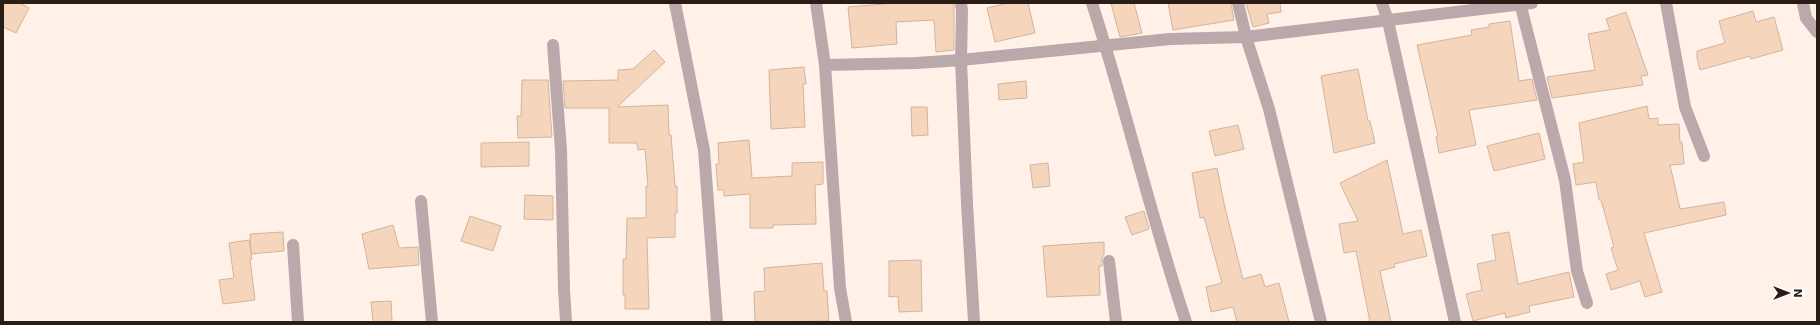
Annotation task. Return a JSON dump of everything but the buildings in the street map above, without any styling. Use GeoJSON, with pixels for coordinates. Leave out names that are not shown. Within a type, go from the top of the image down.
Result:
{"type":"FeatureCollection","features":[{"type":"Feature","properties":{"kind":"street"},"geometry":{"type":"LineString","coordinates":[[675,3],[704,150],[717,322]]}},
{"type":"Feature","properties":{"kind":"street"},"geometry":{"type":"LineString","coordinates":[[816,3],[825,65],[840,288],[846,322]]}},
{"type":"Feature","properties":{"kind":"street"},"geometry":{"type":"LineString","coordinates":[[961,3],[961,60],[974,322]]}},
{"type":"Feature","properties":{"kind":"street"},"geometry":{"type":"LineString","coordinates":[[1092,3],[1106,46],[1166,262],[1186,322]]}},
{"type":"Feature","properties":{"kind":"street"},"geometry":{"type":"LineString","coordinates":[[1238,3],[1246,37],[1269,109],[1322,322]]}},
{"type":"Feature","properties":{"kind":"street"},"geometry":{"type":"LineString","coordinates":[[1382,3],[1388,21],[1455,322]]}},
{"type":"Feature","properties":{"kind":"street"},"geometry":{"type":"LineString","coordinates":[[1666,3],[1685,107],[1704,156]]}},
{"type":"Feature","properties":{"kind":"street"},"geometry":{"type":"LineString","coordinates":[[1803,3],[1806,18],[1817,32]]}},
{"type":"Feature","properties":{"kind":"street"},"geometry":{"type":"LineString","coordinates":[[825,65],[916,63],[961,60],[1170,39],[1246,37],[1524,4],[1565,180],[1577,271],[1587,303]]}},
{"type":"Feature","properties":{"kind":"street"},"geometry":{"type":"LineString","coordinates":[[552,46],[561,150],[566,322]]}},
{"type":"Feature","properties":{"kind":"street"},"geometry":{"type":"LineString","coordinates":[[421,201],[432,322]]}},
{"type":"Feature","properties":{"kind":"street"},"geometry":{"type":"LineString","coordinates":[[293,245],[298,322]]}},
{"type":"Feature","properties":{"kind":"street"},"geometry":{"type":"LineString","coordinates":[[1109,261],[1116,322]]}}]}
